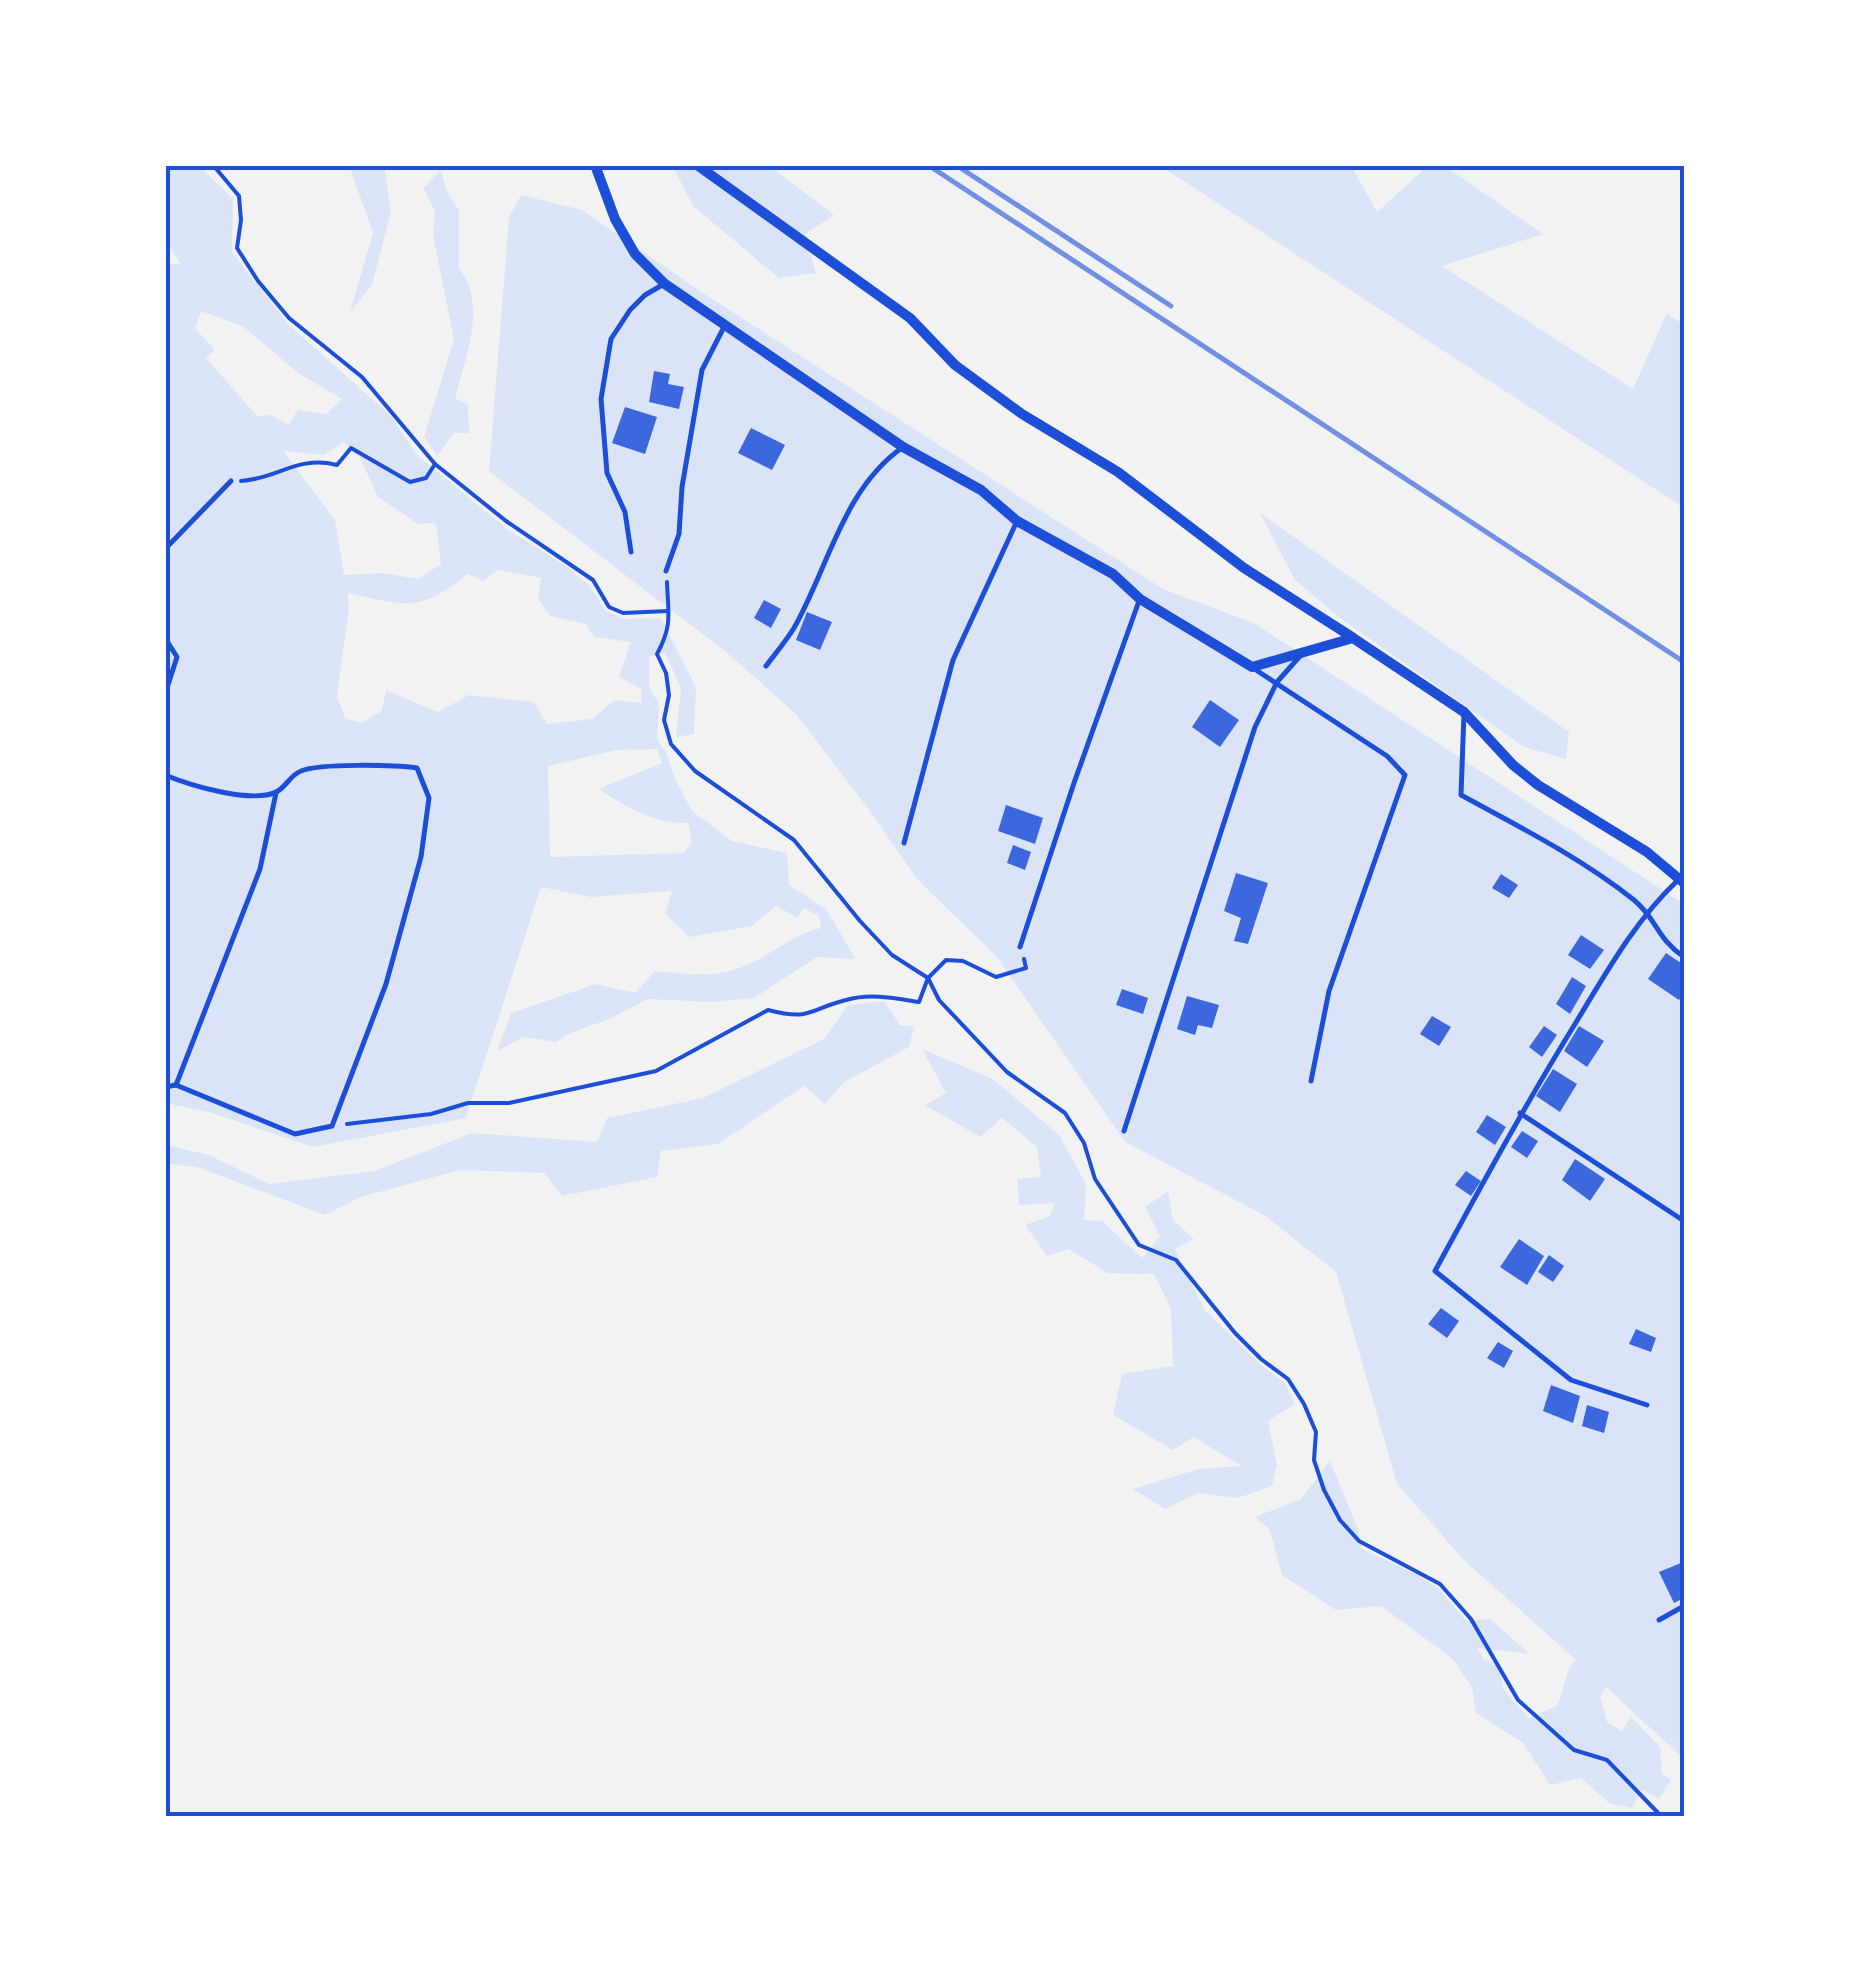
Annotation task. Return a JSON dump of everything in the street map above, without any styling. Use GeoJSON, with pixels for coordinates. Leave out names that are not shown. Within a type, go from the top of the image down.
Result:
{"type":"FeatureCollection","features":[{"type":"Feature","properties":{"kind":"street"},"geometry":{"type":"LineString","coordinates":[[596,165],[615,220],[635,254],[665,284],[903,447],[981,490],[1017,521],[1113,574],[1140,598],[1252,668],[1353,638]]}},
{"type":"Feature","properties":{"kind":"street"},"geometry":{"type":"LineString","coordinates":[[697,165],[910,318],[955,365],[1022,414],[1118,472],[1244,568],[1464,712],[1513,765],[1538,785],[1647,852],[1681,882]]}},
{"type":"Feature","properties":{"kind":"lane"},"geometry":{"type":"LineString","coordinates":[[631,552],[625,512],[606,473],[602,399],[611,338],[630,310],[665,284]]}},
{"type":"Feature","properties":{"kind":"lane"},"geometry":{"type":"LineString","coordinates":[[666,571],[679,534],[682,487],[702,370],[724,327]]}},
{"type":"Feature","properties":{"kind":"lane"},"geometry":{"type":"LineString","coordinates":[[766,666],[794,628],[859,492],[880,463],[903,447]]}},
{"type":"Feature","properties":{"kind":"lane"},"geometry":{"type":"LineString","coordinates":[[165,549],[232,481]]}},
{"type":"Feature","properties":{"kind":"lane"},"geometry":{"type":"LineString","coordinates":[[904,842],[953,660],[1017,521]]}},
{"type":"Feature","properties":{"kind":"lane"},"geometry":{"type":"LineString","coordinates":[[1020,947],[1140,598]]}},
{"type":"Feature","properties":{"kind":"lane"},"geometry":{"type":"LineString","coordinates":[[165,638],[176,657],[165,694]]}},
{"type":"Feature","properties":{"kind":"lane"},"geometry":{"type":"LineString","coordinates":[[1124,1131],[1254,727],[1277,682],[1301,655]]}},
{"type":"Feature","properties":{"kind":"lane"},"geometry":{"type":"LineString","coordinates":[[1252,668],[1386,756],[1405,775],[1329,991],[1311,1080]]}},
{"type":"Feature","properties":{"kind":"lane"},"geometry":{"type":"LineString","coordinates":[[1464,712],[1461,795],[1565,852],[1646,910],[1666,945],[1684,957]]}},
{"type":"Feature","properties":{"kind":"lane"},"geometry":{"type":"LineString","coordinates":[[165,1087],[176,1086],[295,1134],[332,1126],[386,984],[421,858],[429,798],[416,768],[389,764],[300,771],[276,793],[260,869],[176,1086]]}},
{"type":"Feature","properties":{"kind":"lane"},"geometry":{"type":"LineString","coordinates":[[165,775],[193,786],[250,795],[276,793]]}},
{"type":"Feature","properties":{"kind":"lane"},"geometry":{"type":"LineString","coordinates":[[1646,1405],[1571,1380],[1434,1271],[1520,1113],[1646,910],[1681,882]]}},
{"type":"Feature","properties":{"kind":"lane"},"geometry":{"type":"LineString","coordinates":[[1520,1113],[1684,1221]]}},
{"type":"Feature","properties":{"kind":"lane"},"geometry":{"type":"LineString","coordinates":[[1659,1620],[1684,1606]]}},
{"type":"Feature","properties":{"kind":"path"},"geometry":{"type":"LineString","coordinates":[[213,165],[238,196],[241,220],[237,248],[258,281],[289,318],[362,377],[434,464],[506,522],[593,580],[608,607],[622,614],[668,610]]}},
{"type":"Feature","properties":{"kind":"path"},"geometry":{"type":"LineString","coordinates":[[232,481],[254,480],[285,467],[317,460],[336,465],[350,448],[410,482],[426,478],[434,464]]}},
{"type":"Feature","properties":{"kind":"path"},"geometry":{"type":"LineString","coordinates":[[666,571],[671,624],[657,654],[666,673],[669,695],[664,720],[672,744],[706,780],[794,840],[860,922],[892,955],[928,978],[939,1000],[1007,1072],[1065,1113],[1084,1144],[1096,1179],[1139,1244],[1176,1260],[1235,1332],[1288,1379],[1316,1432],[1314,1460],[1340,1520],[1360,1541],[1440,1584],[1471,1619],[1518,1700],[1574,1750],[1607,1760],[1662,1817]]}},
{"type":"Feature","properties":{"kind":"path"},"geometry":{"type":"LineString","coordinates":[[332,1126],[431,1114],[468,1103],[509,1103],[621,1081],[656,1071],[768,1010],[798,1018],[848,999],[883,995],[918,1002],[928,978],[946,960],[963,961],[996,977],[1010,975],[1026,968],[1020,947]]}},
{"type":"Feature","properties":{"kind":"shaded area"},"geometry":{"type":"Polygon","coordinates":[[[165,165],[198,165],[233,199],[232,252],[287,323],[392,417],[416,454],[507,529],[566,566],[590,586],[606,611],[624,619],[661,618],[696,687],[694,734],[676,737],[681,688],[665,653],[649,657],[649,687],[659,704],[657,739],[692,811],[732,841],[787,853],[789,885],[827,910],[855,959],[817,957],[754,998],[710,1002],[648,999],[556,1042],[524,1037],[497,1051],[511,1013],[596,984],[635,993],[655,971],[699,974],[731,970],[821,928],[819,916],[804,908],[798,918],[776,906],[752,926],[690,937],[665,914],[672,891],[591,897],[541,887],[466,1118],[313,1147],[209,1112],[165,1103],[165,264],[181,264],[165,245],[165,165]],[[201,311],[195,328],[215,350],[206,358],[257,416],[272,415],[288,425],[298,410],[326,414],[342,399],[298,373],[244,327],[201,311]],[[344,442],[324,455],[283,451],[335,520],[344,575],[383,573],[418,579],[441,564],[436,523],[418,524],[378,497],[360,458],[344,442]],[[498,570],[483,581],[468,574],[437,595],[411,603],[348,593],[337,696],[345,718],[361,723],[382,711],[386,690],[438,712],[469,695],[534,702],[547,724],[592,719],[615,700],[642,703],[641,689],[619,677],[631,642],[594,637],[586,624],[550,616],[538,599],[541,578],[498,570]],[[657,749],[617,750],[548,766],[550,857],[683,853],[692,842],[688,823],[652,817],[599,789],[662,763],[657,749]]]}},
{"type":"Feature","properties":{"kind":"shaded area"},"geometry":{"type":"Polygon","coordinates":[[[349,165],[384,165],[391,212],[372,285],[350,312],[373,233],[349,165]]]}},
{"type":"Feature","properties":{"kind":"shaded area"},"geometry":{"type":"Polygon","coordinates":[[[672,165],[768,165],[834,215],[805,234],[816,273],[779,278],[693,206],[672,165]]]}},
{"type":"Feature","properties":{"kind":"shaded area"},"geometry":{"type":"Polygon","coordinates":[[[1159,165],[1351,165],[1377,212],[1429,165],[1443,165],[1543,234],[1442,266],[1633,389],[1667,313],[1684,325],[1684,508],[1159,165]]]}},
{"type":"Feature","properties":{"kind":"shaded area"},"geometry":{"type":"Polygon","coordinates":[[[441,170],[447,193],[459,210],[459,269],[468,282],[473,314],[455,398],[468,404],[469,433],[454,433],[437,456],[424,437],[454,339],[433,235],[435,211],[423,188],[441,170]]]}},
{"type":"Feature","properties":{"kind":"shaded area"},"geometry":{"type":"Polygon","coordinates":[[[521,195],[582,210],[700,291],[1163,589],[1254,623],[1684,904],[1684,1759],[1606,1687],[1600,1697],[1607,1722],[1622,1731],[1631,1717],[1660,1747],[1662,1773],[1671,1780],[1659,1799],[1641,1789],[1632,1808],[1609,1803],[1581,1778],[1550,1785],[1523,1743],[1476,1713],[1472,1688],[1454,1660],[1381,1606],[1336,1610],[1282,1575],[1270,1530],[1255,1517],[1301,1499],[1330,1461],[1358,1529],[1362,1549],[1418,1575],[1440,1590],[1466,1621],[1490,1619],[1530,1654],[1477,1648],[1484,1660],[1500,1664],[1503,1689],[1529,1718],[1558,1705],[1569,1668],[1576,1660],[1464,1560],[1397,1484],[1336,1272],[1264,1215],[1125,1142],[996,956],[917,879],[795,713],[726,652],[489,471],[509,217],[521,195]]]}},
{"type":"Feature","properties":{"kind":"shaded area"},"geometry":{"type":"Polygon","coordinates":[[[1260,513],[1569,732],[1566,759],[1524,747],[1340,618],[1295,580],[1260,513]]]}},
{"type":"Feature","properties":{"kind":"shaded area"},"geometry":{"type":"Polygon","coordinates":[[[884,1001],[900,1025],[914,1027],[909,1047],[843,1083],[825,1104],[804,1086],[718,1144],[661,1151],[657,1177],[562,1196],[544,1173],[460,1170],[361,1197],[325,1215],[197,1167],[165,1163],[165,1145],[209,1155],[269,1184],[375,1171],[472,1133],[597,1142],[607,1118],[703,1098],[824,1039],[848,1005],[884,1001]]]}},
{"type":"Feature","properties":{"kind":"shaded area"},"geometry":{"type":"Polygon","coordinates":[[[922,1049],[993,1079],[1059,1135],[1086,1184],[1084,1220],[1102,1221],[1142,1258],[1160,1236],[1145,1207],[1168,1191],[1173,1220],[1194,1239],[1175,1249],[1204,1309],[1286,1384],[1295,1404],[1268,1421],[1277,1465],[1272,1486],[1238,1498],[1198,1493],[1165,1509],[1133,1489],[1199,1469],[1241,1466],[1194,1437],[1173,1450],[1113,1415],[1122,1374],[1173,1366],[1171,1309],[1154,1274],[1108,1273],[1068,1249],[1047,1256],[1025,1225],[1050,1216],[1055,1203],[1019,1205],[1017,1179],[1041,1177],[1037,1147],[1002,1118],[980,1137],[925,1105],[946,1093],[922,1049]]]}},
{"type":"Feature","properties":{"kind":"building"},"geometry":{"type":"Polygon","coordinates":[[[654,371],[670,374],[668,384],[684,387],[679,409],[649,402],[654,371]]]}},
{"type":"Feature","properties":{"kind":"building"},"geometry":{"type":"Polygon","coordinates":[[[625,407],[657,417],[645,454],[612,443],[625,407]]]}},
{"type":"Feature","properties":{"kind":"building"},"geometry":{"type":"Polygon","coordinates":[[[751,428],[785,445],[772,470],[738,453],[751,428]]]}},
{"type":"Feature","properties":{"kind":"building"},"geometry":{"type":"Polygon","coordinates":[[[764,600],[781,609],[771,628],[754,618],[764,600]]]}},
{"type":"Feature","properties":{"kind":"building"},"geometry":{"type":"Polygon","coordinates":[[[807,612],[832,622],[820,650],[796,640],[807,612]]]}},
{"type":"Feature","properties":{"kind":"building"},"geometry":{"type":"Polygon","coordinates":[[[1210,700],[1239,720],[1220,747],[1192,727],[1210,700]]]}},
{"type":"Feature","properties":{"kind":"building"},"geometry":{"type":"Polygon","coordinates":[[[1006,805],[1043,818],[1035,844],[998,831],[1006,805]]]}},
{"type":"Feature","properties":{"kind":"building"},"geometry":{"type":"Polygon","coordinates":[[[1013,845],[1031,852],[1025,870],[1007,863],[1013,845]]]}},
{"type":"Feature","properties":{"kind":"building"},"geometry":{"type":"Polygon","coordinates":[[[1236,873],[1268,883],[1248,944],[1234,941],[1241,918],[1224,911],[1236,873]]]}},
{"type":"Feature","properties":{"kind":"building"},"geometry":{"type":"Polygon","coordinates":[[[1501,874],[1518,885],[1509,898],[1492,888],[1501,874]]]}},
{"type":"Feature","properties":{"kind":"building"},"geometry":{"type":"Polygon","coordinates":[[[1581,935],[1604,950],[1590,969],[1568,955],[1581,935]]]}},
{"type":"Feature","properties":{"kind":"building"},"geometry":{"type":"Polygon","coordinates":[[[1666,953],[1684,965],[1684,993],[1679,1000],[1648,979],[1666,953]]]}},
{"type":"Feature","properties":{"kind":"building"},"geometry":{"type":"Polygon","coordinates":[[[1572,977],[1586,986],[1570,1014],[1556,1004],[1572,977]]]}},
{"type":"Feature","properties":{"kind":"building"},"geometry":{"type":"Polygon","coordinates":[[[1122,989],[1148,998],[1143,1014],[1116,1005],[1122,989]]]}},
{"type":"Feature","properties":{"kind":"building"},"geometry":{"type":"Polygon","coordinates":[[[1187,996],[1219,1005],[1212,1028],[1198,1025],[1195,1035],[1177,1029],[1187,996]]]}},
{"type":"Feature","properties":{"kind":"building"},"geometry":{"type":"Polygon","coordinates":[[[1432,1016],[1451,1027],[1439,1046],[1420,1034],[1432,1016]]]}},
{"type":"Feature","properties":{"kind":"building"},"geometry":{"type":"Polygon","coordinates":[[[1544,1026],[1557,1035],[1542,1057],[1529,1047],[1544,1026]]]}},
{"type":"Feature","properties":{"kind":"building"},"geometry":{"type":"Polygon","coordinates":[[[1579,1026],[1604,1041],[1587,1067],[1564,1051],[1579,1026]]]}},
{"type":"Feature","properties":{"kind":"building"},"geometry":{"type":"Polygon","coordinates":[[[1553,1069],[1577,1084],[1560,1112],[1536,1096],[1553,1069]]]}},
{"type":"Feature","properties":{"kind":"building"},"geometry":{"type":"Polygon","coordinates":[[[1487,1115],[1506,1127],[1495,1145],[1476,1132],[1487,1115]]]}},
{"type":"Feature","properties":{"kind":"building"},"geometry":{"type":"Polygon","coordinates":[[[1522,1131],[1538,1141],[1527,1158],[1511,1147],[1522,1131]]]}},
{"type":"Feature","properties":{"kind":"building"},"geometry":{"type":"Polygon","coordinates":[[[1575,1159],[1605,1179],[1590,1201],[1562,1180],[1575,1159]]]}},
{"type":"Feature","properties":{"kind":"building"},"geometry":{"type":"Polygon","coordinates":[[[1466,1171],[1481,1181],[1471,1196],[1455,1185],[1466,1171]]]}},
{"type":"Feature","properties":{"kind":"building"},"geometry":{"type":"Polygon","coordinates":[[[1519,1239],[1544,1256],[1527,1285],[1500,1267],[1519,1239]]]}},
{"type":"Feature","properties":{"kind":"building"},"geometry":{"type":"Polygon","coordinates":[[[1549,1255],[1564,1266],[1553,1282],[1538,1272],[1549,1255]]]}},
{"type":"Feature","properties":{"kind":"building"},"geometry":{"type":"Polygon","coordinates":[[[1441,1308],[1459,1321],[1447,1338],[1428,1324],[1441,1308]]]}},
{"type":"Feature","properties":{"kind":"building"},"geometry":{"type":"Polygon","coordinates":[[[1636,1329],[1656,1338],[1651,1352],[1629,1344],[1636,1329]]]}},
{"type":"Feature","properties":{"kind":"building"},"geometry":{"type":"Polygon","coordinates":[[[1498,1342],[1513,1351],[1504,1368],[1487,1358],[1498,1342]]]}},
{"type":"Feature","properties":{"kind":"building"},"geometry":{"type":"Polygon","coordinates":[[[1551,1385],[1580,1396],[1573,1423],[1543,1411],[1551,1385]]]}},
{"type":"Feature","properties":{"kind":"building"},"geometry":{"type":"Polygon","coordinates":[[[1587,1405],[1609,1412],[1604,1433],[1582,1426],[1587,1405]]]}},
{"type":"Feature","properties":{"kind":"building"},"geometry":{"type":"Polygon","coordinates":[[[1681,1563],[1684,1598],[1674,1603],[1659,1572],[1681,1563]]]}},
{"type":"Feature","properties":{"kind":"railway"},"geometry":{"type":"LineString","coordinates":[[928,165],[1684,662]]}},
{"type":"Feature","properties":{"kind":"railway"},"geometry":{"type":"LineString","coordinates":[[956,165],[1171,306]]}}]}
